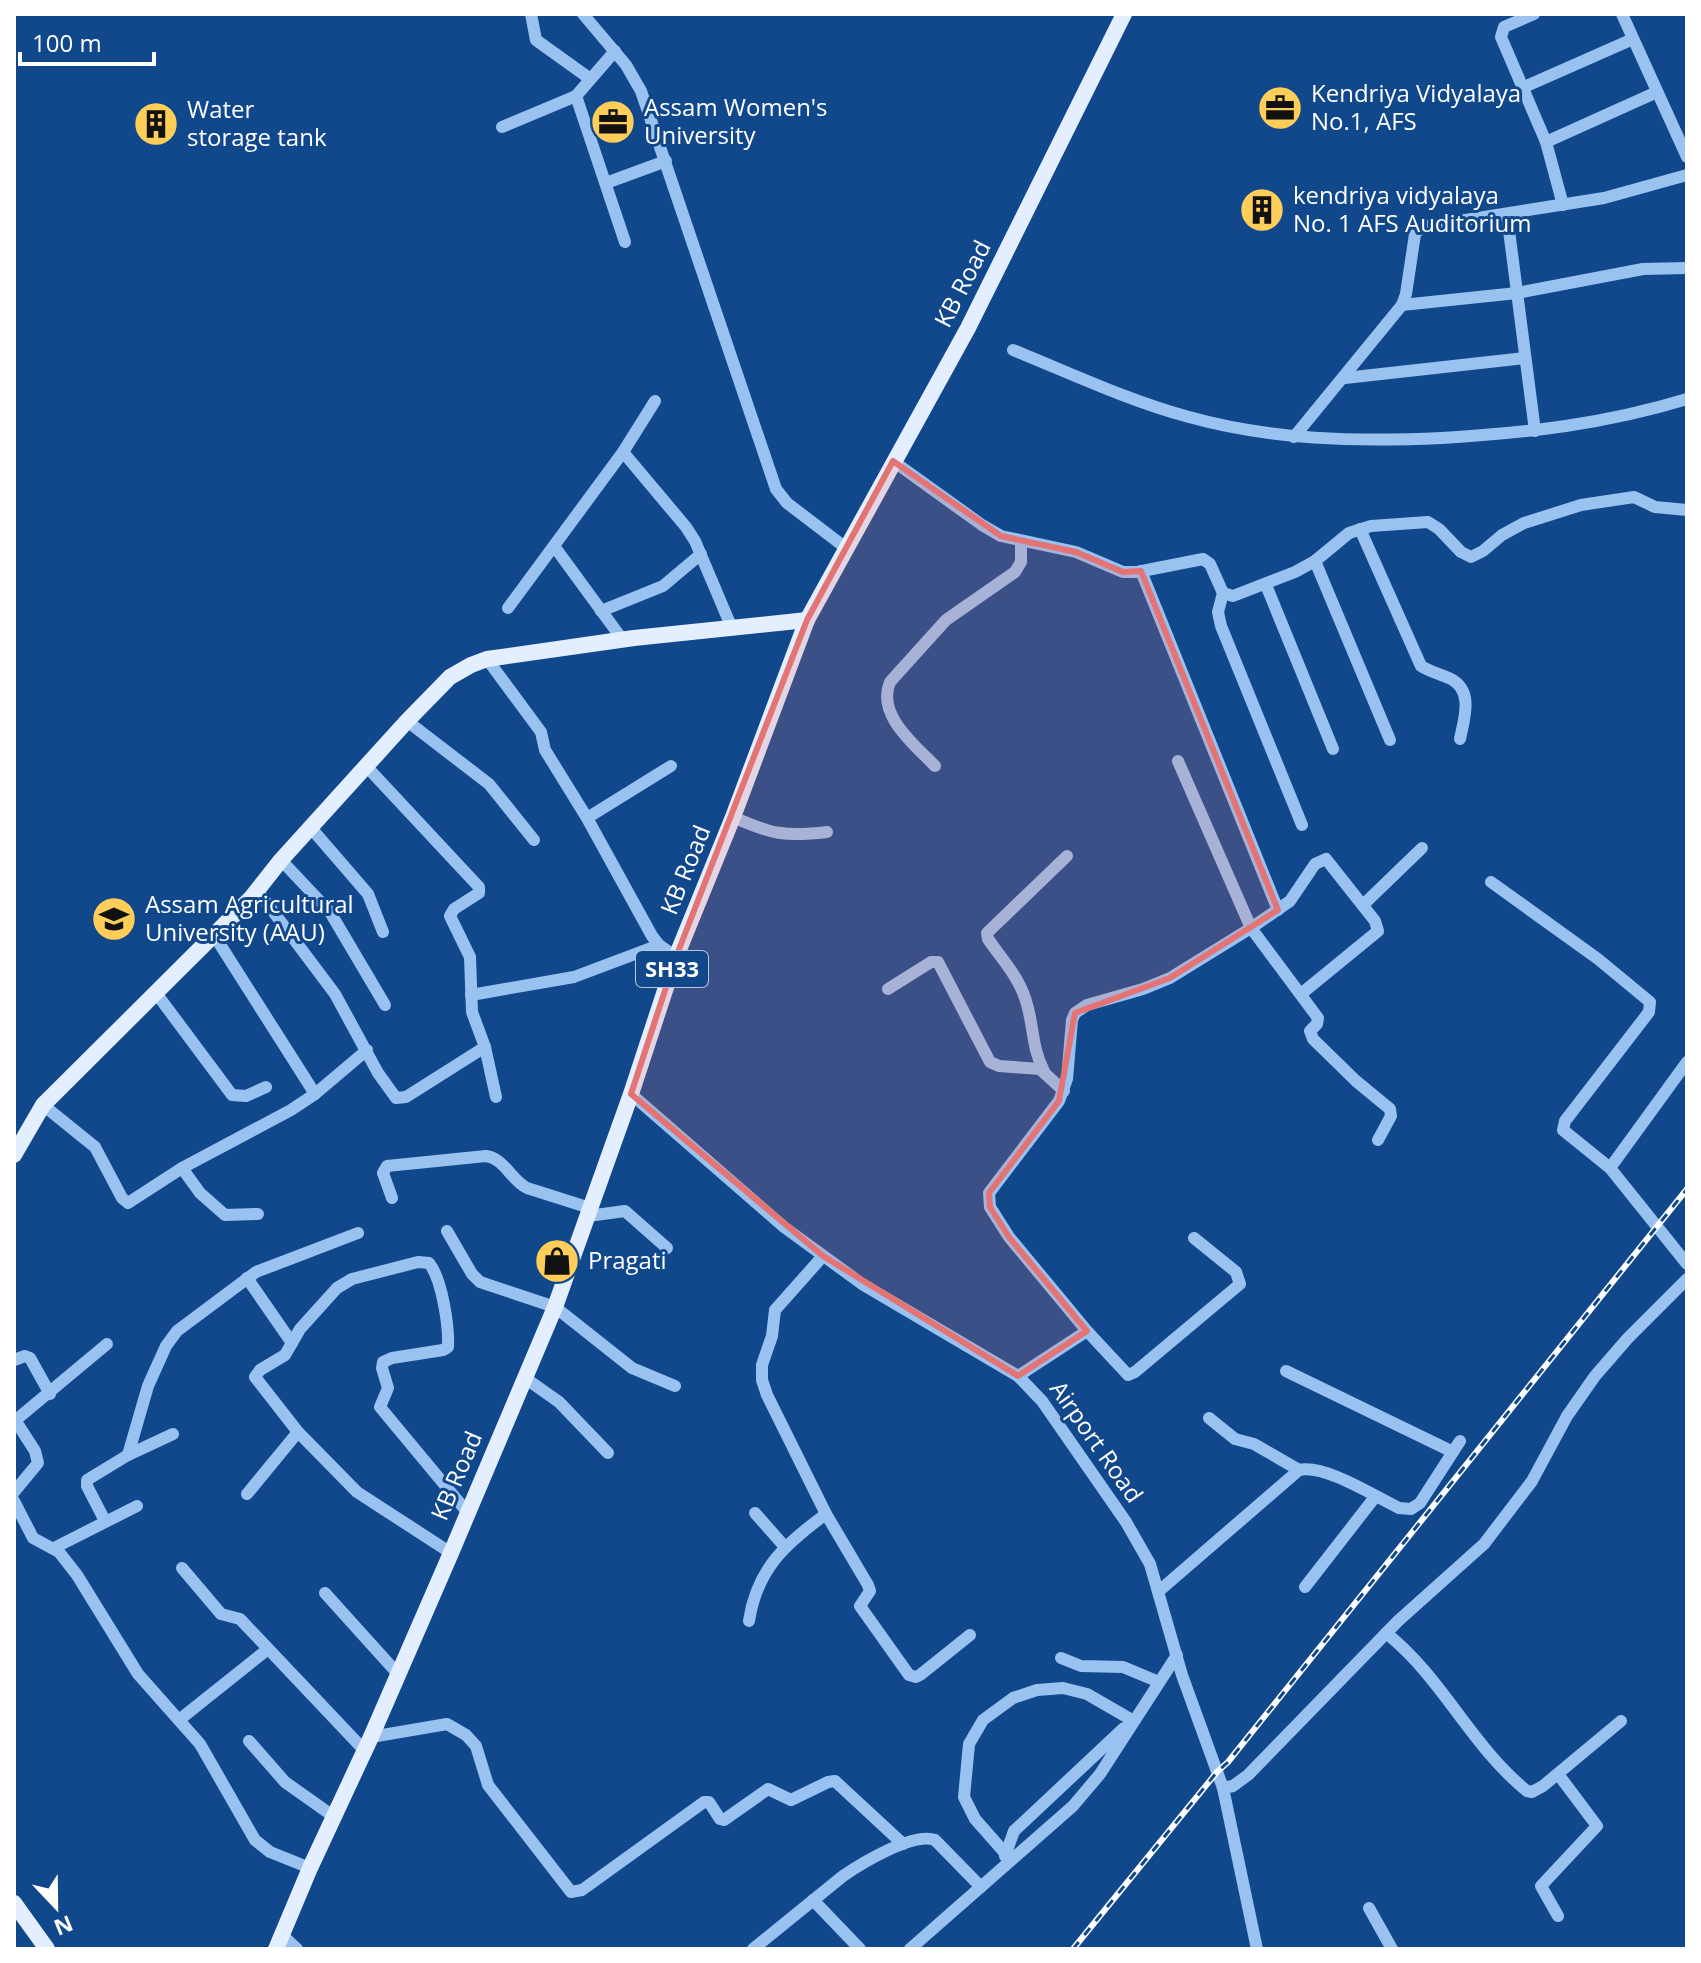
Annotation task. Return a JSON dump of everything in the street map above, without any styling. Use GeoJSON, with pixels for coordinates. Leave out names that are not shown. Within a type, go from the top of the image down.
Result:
{"type":"FeatureCollection","features":[{"type":"Feature","properties":{"kind":"main road","name":"KB Road"},"geometry":{"type":"LineString","coordinates":[[279,1942],[333,1816],[368,1744],[555,1307],[676,957],[733,817],[807,620],[968,328],[1124,14]]}},
{"type":"Feature","properties":{"kind":"main road"},"geometry":{"type":"LineString","coordinates":[[14,1155],[43,1105],[257,890],[366,766],[450,677],[487,659],[622,639],[807,620]]}},
{"type":"Feature","properties":{"kind":"main road"},"geometry":{"type":"LineString","coordinates":[[14,1903],[47,1949]]}},
{"type":"Feature","properties":{"kind":"street"},"geometry":{"type":"LineString","coordinates":[[531,14],[536,40],[589,78]]}},
{"type":"Feature","properties":{"kind":"street"},"geometry":{"type":"LineString","coordinates":[[583,14],[631,72],[641,91],[776,489],[787,503],[846,548]]}},
{"type":"Feature","properties":{"kind":"street"},"geometry":{"type":"LineString","coordinates":[[1534,14],[1501,31],[1546,142],[1563,205]]}},
{"type":"Feature","properties":{"kind":"street"},"geometry":{"type":"LineString","coordinates":[[1622,14],[1687,157]]}},
{"type":"Feature","properties":{"kind":"street"},"geometry":{"type":"LineString","coordinates":[[1524,87],[1633,39]]}},
{"type":"Feature","properties":{"kind":"street"},"geometry":{"type":"LineString","coordinates":[[502,127],[576,96],[615,51]]}},
{"type":"Feature","properties":{"kind":"street"},"geometry":{"type":"LineString","coordinates":[[1546,142],[1657,92]]}},
{"type":"Feature","properties":{"kind":"street"},"geometry":{"type":"LineString","coordinates":[[576,96],[625,242]]}},
{"type":"Feature","properties":{"kind":"street"},"geometry":{"type":"LineString","coordinates":[[606,183],[666,161]]}},
{"type":"Feature","properties":{"kind":"street"},"geometry":{"type":"LineString","coordinates":[[1294,437],[1402,305],[1417,230],[1426,225],[1563,205],[1687,175]]}},
{"type":"Feature","properties":{"kind":"street"},"geometry":{"type":"LineString","coordinates":[[1507,215],[1535,431]]}},
{"type":"Feature","properties":{"kind":"street"},"geometry":{"type":"LineString","coordinates":[[1402,305],[1517,293],[1643,269],[1687,268]]}},
{"type":"Feature","properties":{"kind":"street"},"geometry":{"type":"LineString","coordinates":[[1013,350],[1187,417],[1294,437],[1404,440],[1535,431],[1618,419],[1687,399]]}},
{"type":"Feature","properties":{"kind":"street"},"geometry":{"type":"LineString","coordinates":[[1345,378],[1525,358]]}},
{"type":"Feature","properties":{"kind":"street"},"geometry":{"type":"LineString","coordinates":[[508,608],[623,452],[655,401]]}},
{"type":"Feature","properties":{"kind":"street"},"geometry":{"type":"LineString","coordinates":[[623,452],[686,527],[701,554],[731,626]]}},
{"type":"Feature","properties":{"kind":"street"},"geometry":{"type":"LineString","coordinates":[[893,461],[1001,536],[1076,552],[1123,572],[1203,559],[1210,564],[1223,593],[1218,612],[1221,626],[1302,825]]}},
{"type":"Feature","properties":{"kind":"street"},"geometry":{"type":"LineString","coordinates":[[1223,593],[1233,596],[1266,585],[1315,561],[1339,539],[1360,529],[1428,522],[1461,552],[1471,557],[1524,523],[1581,505],[1634,497],[1655,507],[1687,510]]}},
{"type":"Feature","properties":{"kind":"street"},"geometry":{"type":"LineString","coordinates":[[1360,529],[1421,666],[1454,681],[1463,690],[1466,706],[1460,739]]}},
{"type":"Feature","properties":{"kind":"street"},"geometry":{"type":"LineString","coordinates":[[935,766],[901,729],[890,712],[887,689],[946,620],[1015,572],[1021,562],[1021,541]]}},
{"type":"Feature","properties":{"kind":"street"},"geometry":{"type":"LineString","coordinates":[[554,546],[622,639]]}},
{"type":"Feature","properties":{"kind":"street"},"geometry":{"type":"LineString","coordinates":[[601,611],[663,586],[701,554]]}},
{"type":"Feature","properties":{"kind":"street"},"geometry":{"type":"LineString","coordinates":[[1315,561],[1390,740]]}},
{"type":"Feature","properties":{"kind":"street"},"geometry":{"type":"LineString","coordinates":[[1141,571],[1278,910]]}},
{"type":"Feature","properties":{"kind":"street"},"geometry":{"type":"LineString","coordinates":[[1266,585],[1333,749]]}},
{"type":"Feature","properties":{"kind":"street"},"geometry":{"type":"LineString","coordinates":[[487,659],[541,732],[545,750],[659,945],[676,957]]}},
{"type":"Feature","properties":{"kind":"street"},"geometry":{"type":"LineString","coordinates":[[407,721],[489,784],[534,840]]}},
{"type":"Feature","properties":{"kind":"street"},"geometry":{"type":"LineString","coordinates":[[1178,761],[1251,928],[1318,1018],[1310,1031],[1313,1039],[1390,1109],[1391,1116],[1378,1140]]}},
{"type":"Feature","properties":{"kind":"street"},"geometry":{"type":"LineString","coordinates":[[366,766],[479,887],[479,893],[454,909],[450,916],[470,957],[472,1012],[485,1047],[496,1097]]}},
{"type":"Feature","properties":{"kind":"street"},"geometry":{"type":"LineString","coordinates":[[587,818],[671,766]]}},
{"type":"Feature","properties":{"kind":"street"},"geometry":{"type":"LineString","coordinates":[[733,817],[770,833],[802,835],[827,832]]}},
{"type":"Feature","properties":{"kind":"street"},"geometry":{"type":"LineString","coordinates":[[311,828],[368,894],[383,932]]}},
{"type":"Feature","properties":{"kind":"street"},"geometry":{"type":"LineString","coordinates":[[1363,905],[1422,848]]}},
{"type":"Feature","properties":{"kind":"street"},"geometry":{"type":"LineString","coordinates":[[1064,1091],[1044,1071],[1033,1047],[1031,1018],[1023,990],[986,936],[1067,856]]}},
{"type":"Feature","properties":{"kind":"street"},"geometry":{"type":"LineString","coordinates":[[1194,1238],[1239,1275],[1240,1284],[1132,1374],[1123,1371],[1087,1331],[1009,1237],[988,1200],[994,1184],[1053,1112],[1064,1091],[1072,1020],[1080,1009],[1170,978],[1278,910],[1296,895],[1315,864],[1322,859],[1329,860],[1378,926],[1375,934],[1301,994]]}},
{"type":"Feature","properties":{"kind":"street"},"geometry":{"type":"LineString","coordinates":[[281,860],[330,912],[385,1005]]}},
{"type":"Feature","properties":{"kind":"street"},"geometry":{"type":"LineString","coordinates":[[1491,882],[1598,959],[1650,1002],[1649,1012],[1562,1126],[1569,1136],[1610,1168],[1687,1264]]}},
{"type":"Feature","properties":{"kind":"street"},"geometry":{"type":"LineString","coordinates":[[257,890],[335,994],[393,1096],[399,1099],[406,1097],[485,1047]]}},
{"type":"Feature","properties":{"kind":"street"},"geometry":{"type":"LineString","coordinates":[[214,935],[315,1094]]}},
{"type":"Feature","properties":{"kind":"street"},"geometry":{"type":"LineString","coordinates":[[471,995],[574,977],[659,945]]}},
{"type":"Feature","properties":{"kind":"street"},"geometry":{"type":"LineString","coordinates":[[888,989],[931,962],[938,962],[990,1062],[999,1066],[1044,1071]]}},
{"type":"Feature","properties":{"kind":"street"},"geometry":{"type":"LineString","coordinates":[[156,993],[232,1095],[246,1096],[266,1087]]}},
{"type":"Feature","properties":{"kind":"street"},"geometry":{"type":"LineString","coordinates":[[43,1105],[95,1147],[122,1198],[128,1203],[182,1168],[315,1094],[367,1050]]}},
{"type":"Feature","properties":{"kind":"street"},"geometry":{"type":"LineString","coordinates":[[1610,1168],[1687,1062]]}},
{"type":"Feature","properties":{"kind":"street","name":"Airport Road"},"geometry":{"type":"LineString","coordinates":[[631,1094],[762,1210],[823,1256],[896,1305],[1018,1376],[1042,1401],[1146,1555],[1223,1788],[1257,1949]]}},
{"type":"Feature","properties":{"kind":"street"},"geometry":{"type":"LineString","coordinates":[[392,1198],[383,1173],[387,1166],[486,1156],[497,1159],[520,1185],[589,1212],[625,1211],[667,1248]]}},
{"type":"Feature","properties":{"kind":"street"},"geometry":{"type":"LineString","coordinates":[[182,1168],[200,1193],[225,1215],[258,1214]]}},
{"type":"Feature","properties":{"kind":"street"},"geometry":{"type":"LineString","coordinates":[[447,1231],[480,1282],[555,1307],[632,1368],[675,1386]]}},
{"type":"Feature","properties":{"kind":"street"},"geometry":{"type":"LineString","coordinates":[[128,1455],[148,1386],[170,1339],[247,1278],[266,1267],[358,1233]]}},
{"type":"Feature","properties":{"kind":"street"},"geometry":{"type":"LineString","coordinates":[[823,1256],[775,1310],[761,1374],[764,1389],[826,1514],[868,1585],[870,1591],[860,1606],[909,1675],[920,1675],[970,1635]]}},
{"type":"Feature","properties":{"kind":"street"},"geometry":{"type":"LineString","coordinates":[[451,1553],[364,1498],[298,1432],[255,1377],[260,1370],[285,1355],[331,1293],[344,1283],[418,1262],[429,1263],[438,1282],[448,1347],[383,1362],[388,1388],[380,1407],[468,1513]]}},
{"type":"Feature","properties":{"kind":"street"},"geometry":{"type":"LineString","coordinates":[[247,1278],[292,1343]]}},
{"type":"Feature","properties":{"kind":"street"},"geometry":{"type":"LineString","coordinates":[[1223,1788],[1233,1786],[1248,1775],[1386,1633],[1484,1544],[1532,1481],[1567,1416],[1595,1376],[1619,1347],[1687,1279]]}},
{"type":"Feature","properties":{"kind":"street"},"geometry":{"type":"LineString","coordinates":[[1018,1376],[1087,1331]]}},
{"type":"Feature","properties":{"kind":"street"},"geometry":{"type":"LineString","coordinates":[[14,1492],[38,1463],[35,1451],[17,1419],[107,1344]]}},
{"type":"Feature","properties":{"kind":"street"},"geometry":{"type":"LineString","coordinates":[[14,1360],[25,1356],[30,1358],[50,1394]]}},
{"type":"Feature","properties":{"kind":"street"},"geometry":{"type":"LineString","coordinates":[[1159,1591],[1299,1470],[1322,1471],[1399,1508],[1416,1507],[1457,1447],[1286,1371]]}},
{"type":"Feature","properties":{"kind":"street"},"geometry":{"type":"LineString","coordinates":[[525,1378],[567,1410],[608,1453]]}},
{"type":"Feature","properties":{"kind":"street"},"geometry":{"type":"LineString","coordinates":[[1209,1418],[1231,1437],[1254,1444],[1299,1470]]}},
{"type":"Feature","properties":{"kind":"street"},"geometry":{"type":"LineString","coordinates":[[247,1494],[298,1432]]}},
{"type":"Feature","properties":{"kind":"street"},"geometry":{"type":"LineString","coordinates":[[105,1521],[86,1483],[128,1455],[173,1434]]}},
{"type":"Feature","properties":{"kind":"street"},"geometry":{"type":"LineString","coordinates":[[1305,1587],[1375,1497]]}},
{"type":"Feature","properties":{"kind":"street"},"geometry":{"type":"LineString","coordinates":[[14,1501],[33,1538],[54,1548],[85,1587],[131,1665],[205,1752],[255,1840],[270,1852],[310,1868]]}},
{"type":"Feature","properties":{"kind":"street"},"geometry":{"type":"LineString","coordinates":[[54,1548],[137,1506]]}},
{"type":"Feature","properties":{"kind":"street"},"geometry":{"type":"LineString","coordinates":[[755,1513],[785,1547]]}},
{"type":"Feature","properties":{"kind":"street"},"geometry":{"type":"LineString","coordinates":[[749,1621],[755,1590],[785,1547],[826,1514]]}},
{"type":"Feature","properties":{"kind":"street"},"geometry":{"type":"LineString","coordinates":[[182,1568],[221,1614],[238,1617],[368,1744],[447,1724],[466,1735],[476,1746],[488,1785],[571,1892],[582,1890],[704,1802],[709,1802],[720,1819],[724,1820],[768,1789],[791,1800],[835,1781],[903,1844]]}},
{"type":"Feature","properties":{"kind":"street"},"geometry":{"type":"LineString","coordinates":[[325,1593],[398,1674]]}},
{"type":"Feature","properties":{"kind":"street"},"geometry":{"type":"LineString","coordinates":[[1386,1633],[1416,1659],[1481,1745],[1527,1791],[1537,1790],[1621,1721]]}},
{"type":"Feature","properties":{"kind":"street"},"geometry":{"type":"LineString","coordinates":[[179,1720],[268,1649]]}},
{"type":"Feature","properties":{"kind":"street"},"geometry":{"type":"LineString","coordinates":[[910,1949],[1073,1806],[1100,1774],[1177,1655]]}},
{"type":"Feature","properties":{"kind":"street"},"geometry":{"type":"LineString","coordinates":[[1061,1658],[1081,1666],[1123,1667],[1159,1682]]}},
{"type":"Feature","properties":{"kind":"street"},"geometry":{"type":"LineString","coordinates":[[1005,1853],[975,1819],[964,1797],[969,1744],[983,1720],[1013,1698],[1037,1690],[1063,1688],[1087,1694],[1135,1717]]}},
{"type":"Feature","properties":{"kind":"street"},"geometry":{"type":"LineString","coordinates":[[1002,1867],[1014,1831],[1135,1717]]}},
{"type":"Feature","properties":{"kind":"street"},"geometry":{"type":"LineString","coordinates":[[249,1741],[285,1782],[333,1816]]}},
{"type":"Feature","properties":{"kind":"street"},"geometry":{"type":"LineString","coordinates":[[1558,1774],[1597,1826],[1541,1886],[1558,1916]]}},
{"type":"Feature","properties":{"kind":"street"},"geometry":{"type":"LineString","coordinates":[[753,1949],[858,1865],[926,1837],[935,1840],[981,1887]]}},
{"type":"Feature","properties":{"kind":"street"},"geometry":{"type":"LineString","coordinates":[[813,1900],[860,1949]]}},
{"type":"Feature","properties":{"kind":"street"},"geometry":{"type":"LineString","coordinates":[[1369,1908],[1392,1949]]}},
{"type":"Feature","properties":{"kind":"street"},"geometry":{"type":"LineString","coordinates":[[279,1942],[297,1949]]}},
{"type":"Feature","properties":{"kind":"highlighted area"},"geometry":{"type":"Polygon","coordinates":[[[893,461],[1001,536],[1076,552],[1123,572],[1141,571],[1278,910],[1170,978],[1075,1013],[1059,1101],[989,1193],[990,1207],[1009,1237],[1087,1331],[1018,1376],[823,1256],[631,1094],[676,957],[807,620],[893,461]]]}},
{"type":"Feature","properties":{"kind":"railway"},"geometry":{"type":"LineString","coordinates":[[1073,1949],[1228,1762],[1687,1189]]}},
{"type":"Feature","properties":{"kind":"place","name":"Kendriya Vidyalaya No.1, AFS"},"geometry":{"type":"Point","coordinates":[1280,108]}},
{"type":"Feature","properties":{"kind":"place","name":"Assam Women's University"},"geometry":{"type":"Point","coordinates":[613,122]}},
{"type":"Feature","properties":{"kind":"place","name":"Water storage tank"},"geometry":{"type":"Point","coordinates":[156,124]}},
{"type":"Feature","properties":{"kind":"place","name":"kendriya vidyalaya No. 1 AFS Auditorium"},"geometry":{"type":"Point","coordinates":[1262,210]}},
{"type":"Feature","properties":{"kind":"place","name":"Assam Agricultural University (AAU)"},"geometry":{"type":"Point","coordinates":[114,919]}},
{"type":"Feature","properties":{"kind":"place","name":"Pragati"},"geometry":{"type":"Point","coordinates":[557,1261]}}]}
